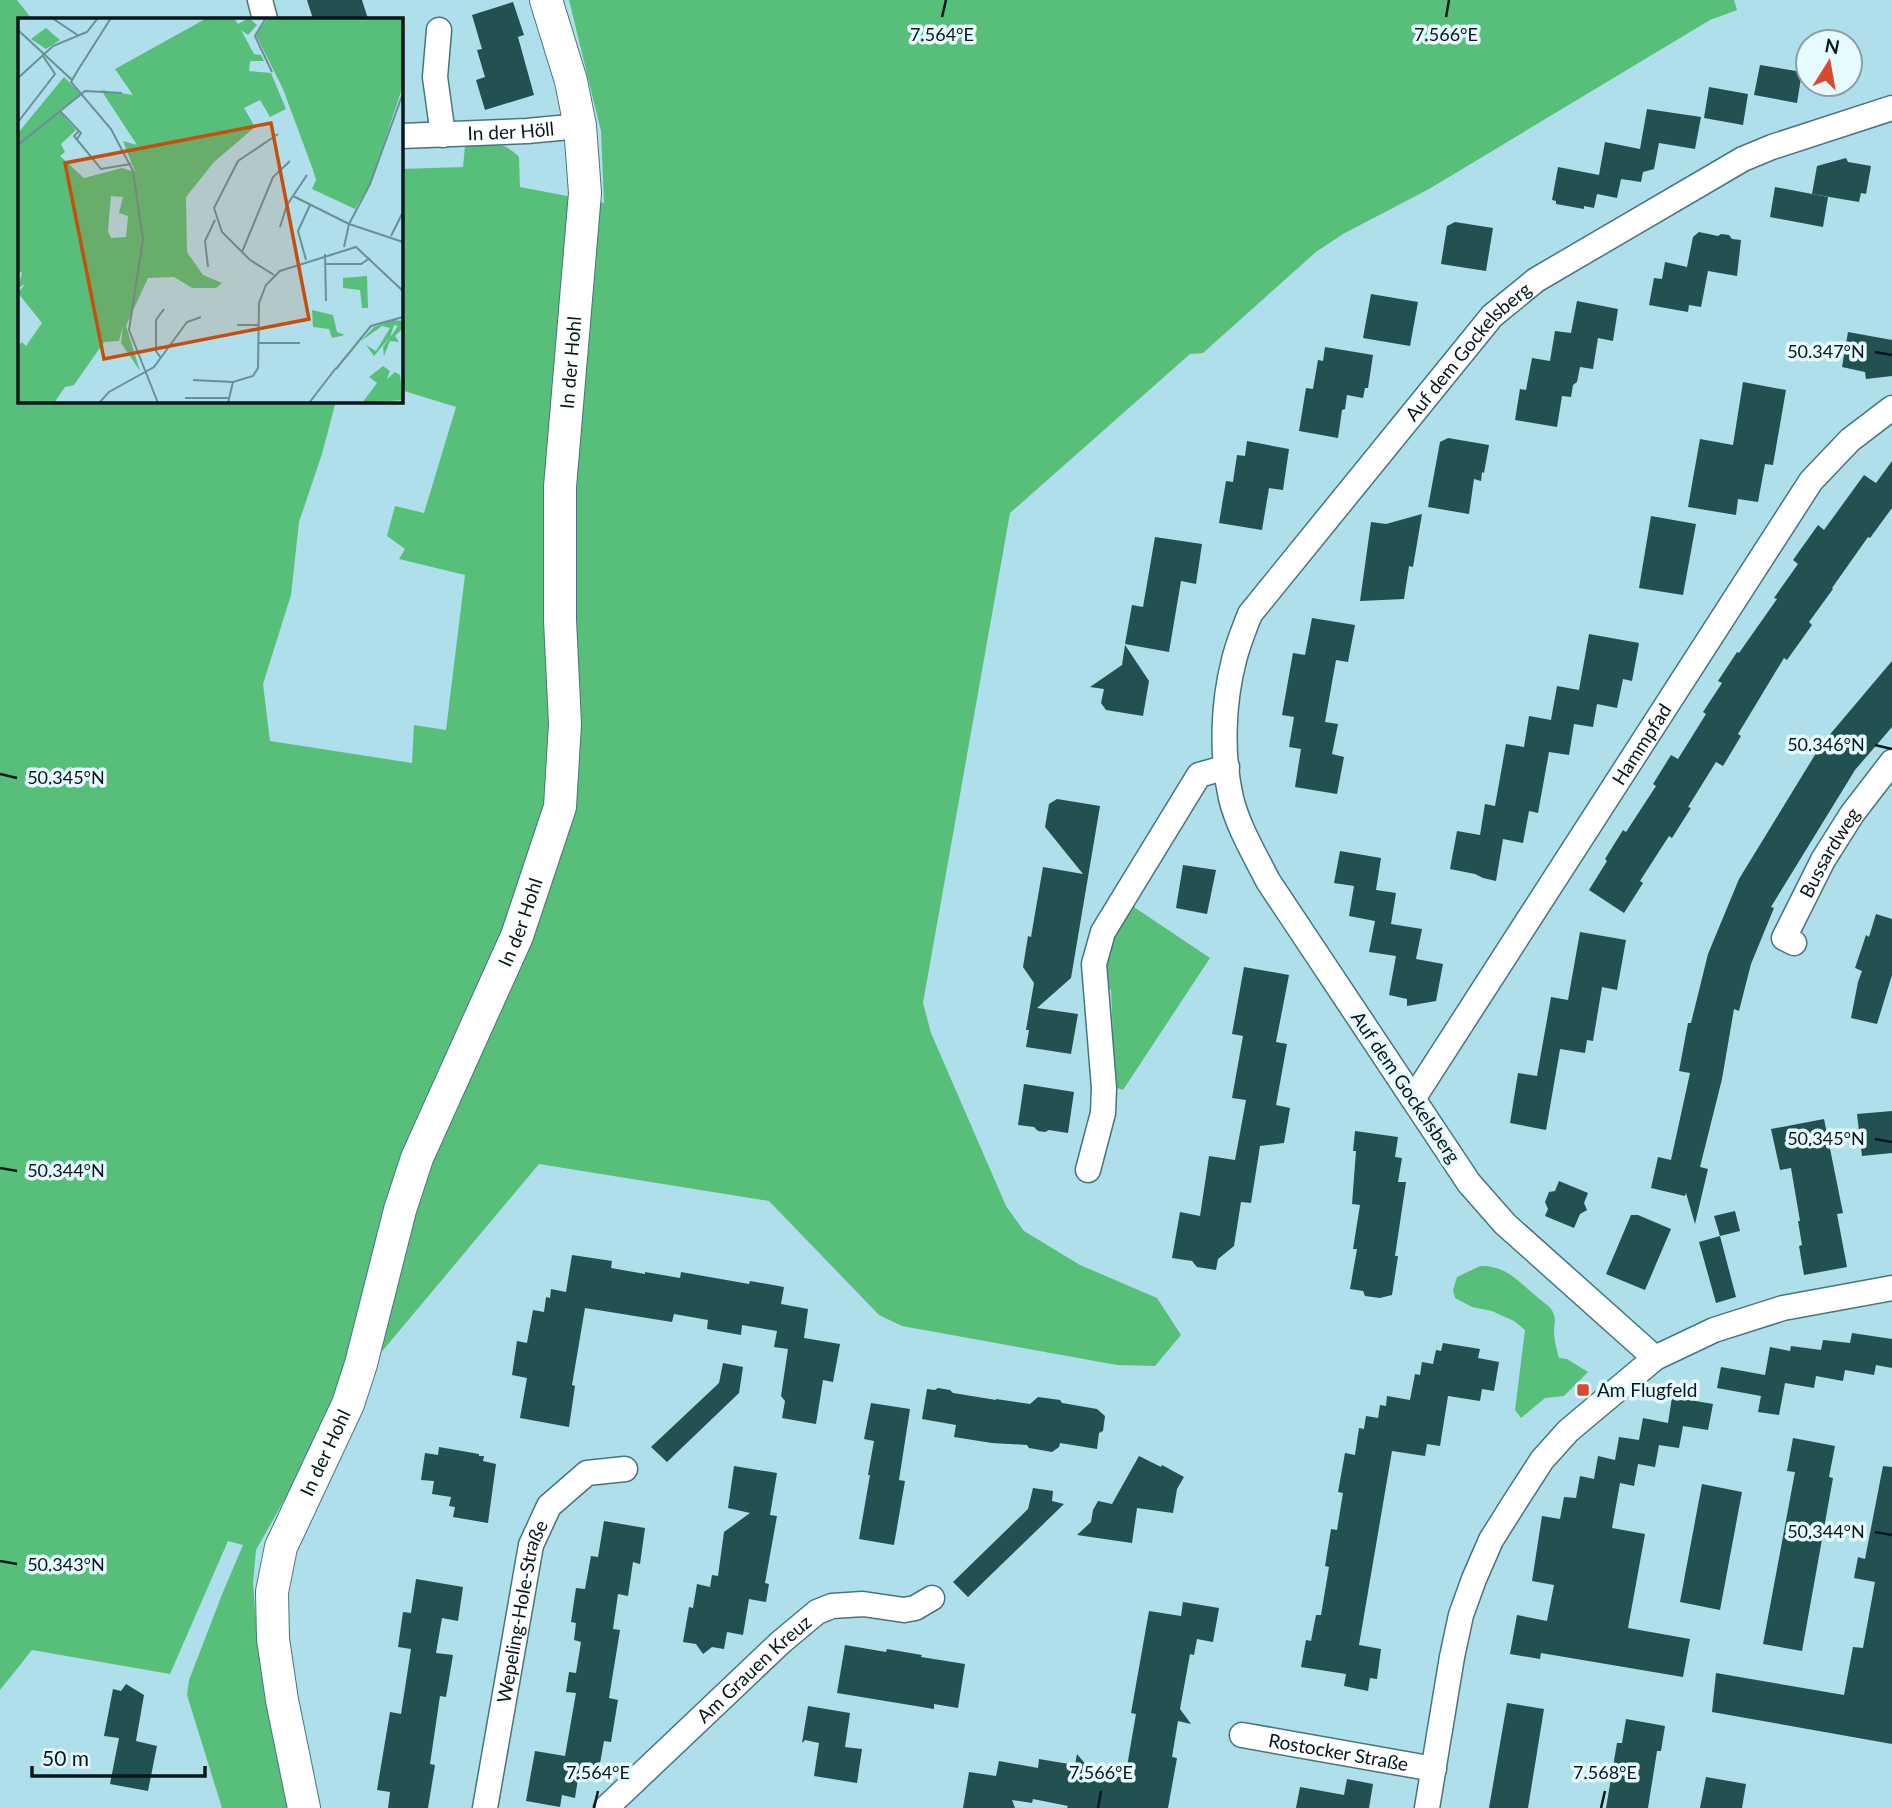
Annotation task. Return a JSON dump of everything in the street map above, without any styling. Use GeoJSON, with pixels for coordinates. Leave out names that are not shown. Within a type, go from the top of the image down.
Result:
{"type":"FeatureCollection","features":[{"type":"Feature","properties":{"kind":"street"},"geometry":{"type":"LineString","coordinates":[[260,0],[265,18]]}},
{"type":"Feature","properties":{"kind":"street","name":"In der Hohl"},"geometry":{"type":"LineString","coordinates":[[304,1808],[282,1700],[273,1639],[272,1592],[281,1547],[348,1404],[362,1364],[400,1210],[417,1158],[517,936],[561,807],[565,724],[560,620],[560,486],[585,193],[580,126],[571,81],[546,0]]}},
{"type":"Feature","properties":{"kind":"street","name":"In der Höll"},"geometry":{"type":"LineString","coordinates":[[439,30],[435,77],[443,135]]}},
{"type":"Feature","properties":{"kind":"street","name":"Auf dem Gockelsberg"},"geometry":{"type":"LineString","coordinates":[[1655,1358],[1504,1224],[1469,1183],[1268,881],[1231,799],[1225,712],[1234,660],[1250,614],[1492,316],[1536,280],[1743,159],[1892,108]]}},
{"type":"Feature","properties":{"kind":"street","name":"In der Höll"},"geometry":{"type":"LineString","coordinates":[[402,136],[580,126]]}},
{"type":"Feature","properties":{"kind":"street","name":"Hammpfad"},"geometry":{"type":"LineString","coordinates":[[1413,1098],[1811,481],[1850,440],[1892,408]]}},
{"type":"Feature","properties":{"kind":"street","name":"Bussardweg"},"geometry":{"type":"LineString","coordinates":[[1794,943],[1784,938],[1823,860],[1852,814],[1892,762]]}},
{"type":"Feature","properties":{"kind":"street"},"geometry":{"type":"LineString","coordinates":[[1088,1170],[1103,1114],[1104,1088],[1094,964],[1103,932],[1199,775],[1227,767]]}},
{"type":"Feature","properties":{"kind":"street"},"geometry":{"type":"LineString","coordinates":[[1427,1808],[1461,1615],[1491,1540],[1542,1460],[1568,1431],[1655,1358],[1714,1330],[1754,1316],[1892,1288]]}},
{"type":"Feature","properties":{"kind":"street","name":"Wepeling-Hole-Straße"},"geometry":{"type":"LineString","coordinates":[[485,1808],[531,1545],[549,1506],[587,1474],[625,1469]]}},
{"type":"Feature","properties":{"kind":"street","name":"Am Grauen Kreuz"},"geometry":{"type":"LineString","coordinates":[[606,1808],[817,1612],[832,1606],[863,1604],[904,1610],[915,1608],[932,1598]]}},
{"type":"Feature","properties":{"kind":"street","name":"Rostocker Straße"},"geometry":{"type":"LineString","coordinates":[[1242,1734],[1434,1769]]}},
{"type":"Feature","properties":{"kind":"green space"},"geometry":{"type":"Polygon","coordinates":[[[0,0],[17,0],[31,18],[18,18],[18,402],[336,402],[299,522],[291,595],[263,684],[270,741],[412,763],[414,725],[446,730],[465,575],[399,559],[405,549],[387,536],[395,506],[424,513],[456,407],[402,390],[402,169],[463,167],[465,146],[500,145],[519,157],[520,187],[604,203],[601,131],[569,0],[1734,0],[1737,10],[1710,20],[1429,189],[1343,234],[1316,252],[1203,353],[1190,354],[1010,513],[923,1003],[931,1033],[1006,1206],[1024,1231],[1080,1265],[1157,1298],[1181,1335],[1155,1366],[1117,1365],[902,1326],[879,1315],[769,1201],[539,1164],[344,1394],[256,1550],[253,1583],[258,1650],[288,1808],[222,1808],[187,1695],[189,1680],[243,1545],[228,1541],[170,1674],[32,1650],[0,1690],[0,0]]]}},
{"type":"Feature","properties":{"kind":"green space"},"geometry":{"type":"Polygon","coordinates":[[[1128,903],[1210,958],[1123,1090],[1115,1087],[1111,990],[1103,984],[1109,936],[1128,903]]]}},
{"type":"Feature","properties":{"kind":"green space"},"geometry":{"type":"Polygon","coordinates":[[[1480,1266],[1497,1268],[1511,1275],[1549,1306],[1555,1317],[1554,1338],[1559,1358],[1567,1359],[1588,1372],[1564,1396],[1545,1398],[1521,1418],[1515,1410],[1525,1330],[1514,1321],[1492,1311],[1472,1307],[1455,1298],[1453,1290],[1457,1277],[1480,1266]]]}},
{"type":"Feature","properties":{"kind":"building"},"geometry":{"type":"Polygon","coordinates":[[[307,0],[362,0],[368,18],[313,18],[307,0]]]}},
{"type":"Feature","properties":{"kind":"building"},"geometry":{"type":"Polygon","coordinates":[[[513,2],[524,35],[518,37],[534,95],[485,110],[476,80],[485,77],[477,50],[482,49],[472,15],[513,2]]]}},
{"type":"Feature","properties":{"kind":"building"},"geometry":{"type":"Polygon","coordinates":[[[1760,65],[1794,71],[1794,98],[1798,98],[1797,103],[1754,95],[1760,65]]]}},
{"type":"Feature","properties":{"kind":"building"},"geometry":{"type":"Polygon","coordinates":[[[1709,87],[1748,94],[1743,125],[1704,118],[1709,87]]]}},
{"type":"Feature","properties":{"kind":"building"},"geometry":{"type":"Polygon","coordinates":[[[1647,109],[1701,117],[1695,149],[1659,143],[1654,169],[1643,172],[1641,182],[1621,179],[1617,198],[1597,194],[1594,208],[1556,204],[1556,201],[1552,200],[1558,167],[1599,175],[1605,142],[1640,149],[1647,109]]]}},
{"type":"Feature","properties":{"kind":"building"},"geometry":{"type":"Polygon","coordinates":[[[1846,158],[1848,162],[1871,166],[1866,194],[1861,193],[1859,202],[1812,194],[1817,166],[1846,158]]]}},
{"type":"Feature","properties":{"kind":"building"},"geometry":{"type":"Polygon","coordinates":[[[1775,187],[1828,197],[1823,227],[1770,217],[1775,187]]]}},
{"type":"Feature","properties":{"kind":"building"},"geometry":{"type":"Polygon","coordinates":[[[1455,222],[1493,228],[1486,271],[1441,264],[1447,226],[1455,222]]]}},
{"type":"Feature","properties":{"kind":"building"},"geometry":{"type":"Polygon","coordinates":[[[1699,232],[1729,235],[1732,239],[1741,240],[1737,276],[1708,271],[1701,307],[1689,305],[1688,312],[1649,305],[1654,278],[1662,279],[1665,262],[1687,267],[1693,237],[1699,232]]]}},
{"type":"Feature","properties":{"kind":"building"},"geometry":{"type":"Polygon","coordinates":[[[1371,294],[1418,302],[1410,346],[1363,338],[1371,294]]]}},
{"type":"Feature","properties":{"kind":"building"},"geometry":{"type":"Polygon","coordinates":[[[1577,301],[1618,309],[1613,341],[1598,338],[1593,369],[1580,367],[1571,397],[1562,396],[1557,427],[1515,420],[1520,389],[1526,390],[1532,358],[1550,361],[1555,331],[1571,333],[1577,301]]]}},
{"type":"Feature","properties":{"kind":"building"},"geometry":{"type":"Polygon","coordinates":[[[1848,332],[1892,340],[1892,376],[1866,379],[1865,372],[1842,367],[1848,332]]]}},
{"type":"Feature","properties":{"kind":"building"},"geometry":{"type":"Polygon","coordinates":[[[1325,347],[1373,355],[1368,388],[1365,388],[1363,398],[1347,395],[1338,438],[1299,431],[1306,388],[1313,389],[1318,360],[1323,361],[1325,347]]]}},
{"type":"Feature","properties":{"kind":"building"},"geometry":{"type":"Polygon","coordinates":[[[1743,382],[1786,390],[1773,465],[1765,464],[1758,502],[1738,499],[1736,515],[1688,507],[1700,439],[1733,445],[1743,382]]]}},
{"type":"Feature","properties":{"kind":"building"},"geometry":{"type":"Polygon","coordinates":[[[1448,438],[1489,445],[1481,481],[1474,479],[1469,514],[1428,507],[1440,442],[1448,438]]]}},
{"type":"Feature","properties":{"kind":"building"},"geometry":{"type":"Polygon","coordinates":[[[1247,441],[1289,449],[1283,490],[1269,488],[1262,530],[1219,523],[1226,481],[1233,482],[1237,455],[1245,456],[1247,441]]]}},
{"type":"Feature","properties":{"kind":"building"},"geometry":{"type":"Polygon","coordinates":[[[1892,461],[1892,508],[1832,588],[1809,622],[1812,625],[1787,660],[1784,658],[1738,734],[1741,736],[1723,766],[1716,762],[1672,838],[1669,836],[1640,881],[1643,883],[1624,913],[1589,890],[1607,861],[1605,859],[1656,786],[1653,784],[1671,755],[1678,759],[1722,683],[1718,681],[1777,599],[1774,598],[1798,564],[1793,560],[1818,525],[1824,530],[1864,475],[1876,483],[1892,461]]]}},
{"type":"Feature","properties":{"kind":"building"},"geometry":{"type":"Polygon","coordinates":[[[1422,514],[1413,567],[1409,566],[1404,599],[1360,601],[1371,522],[1386,524],[1422,514]]]}},
{"type":"Feature","properties":{"kind":"building"},"geometry":{"type":"Polygon","coordinates":[[[1651,516],[1696,524],[1683,595],[1639,588],[1651,516]]]}},
{"type":"Feature","properties":{"kind":"building"},"geometry":{"type":"Polygon","coordinates":[[[1155,537],[1202,544],[1196,584],[1181,581],[1169,652],[1125,644],[1132,605],[1143,607],[1155,537]]]}},
{"type":"Feature","properties":{"kind":"building"},"geometry":{"type":"Polygon","coordinates":[[[1312,618],[1355,625],[1348,662],[1336,660],[1325,722],[1338,724],[1332,754],[1344,757],[1337,794],[1295,787],[1301,749],[1289,747],[1294,717],[1282,715],[1293,653],[1305,655],[1312,618]]]}},
{"type":"Feature","properties":{"kind":"building"},"geometry":{"type":"Polygon","coordinates":[[[1589,634],[1639,643],[1632,681],[1623,679],[1617,708],[1597,704],[1593,727],[1574,724],[1569,755],[1549,752],[1538,813],[1529,811],[1523,843],[1503,839],[1496,881],[1450,869],[1457,831],[1480,835],[1485,804],[1495,806],[1506,744],[1524,747],[1529,716],[1551,720],[1557,686],[1579,690],[1589,634]]]}},
{"type":"Feature","properties":{"kind":"building"},"geometry":{"type":"Polygon","coordinates":[[[1125,645],[1149,681],[1143,716],[1106,710],[1101,703],[1104,689],[1090,687],[1122,665],[1125,645]]]}},
{"type":"Feature","properties":{"kind":"building"},"geometry":{"type":"Polygon","coordinates":[[[1892,661],[1892,727],[1855,770],[1771,907],[1774,908],[1751,964],[1739,1011],[1734,1009],[1722,1079],[1700,1167],[1708,1169],[1695,1224],[1686,1193],[1685,1196],[1651,1188],[1658,1157],[1671,1160],[1690,1073],[1679,1071],[1688,1023],[1691,1023],[1708,954],[1739,879],[1821,745],[1892,661]]]}},
{"type":"Feature","properties":{"kind":"building"},"geometry":{"type":"Polygon","coordinates":[[[1057,799],[1100,806],[1071,978],[1037,1008],[1078,1014],[1071,1054],[1026,1047],[1029,1030],[1026,1030],[1034,983],[1023,967],[1043,867],[1083,874],[1045,827],[1049,804],[1057,799]]]}},
{"type":"Feature","properties":{"kind":"building"},"geometry":{"type":"Polygon","coordinates":[[[1340,851],[1381,858],[1376,890],[1396,893],[1391,924],[1422,929],[1416,959],[1443,964],[1436,1001],[1407,1006],[1407,999],[1389,995],[1396,956],[1369,952],[1375,921],[1349,916],[1354,886],[1334,883],[1340,851]]]}},
{"type":"Feature","properties":{"kind":"building"},"geometry":{"type":"Polygon","coordinates":[[[1183,865],[1216,870],[1207,914],[1176,908],[1183,865]]]}},
{"type":"Feature","properties":{"kind":"building"},"geometry":{"type":"Polygon","coordinates":[[[1876,914],[1892,919],[1892,975],[1877,1024],[1851,1018],[1862,971],[1855,968],[1876,914]]]}},
{"type":"Feature","properties":{"kind":"building"},"geometry":{"type":"Polygon","coordinates":[[[1580,932],[1626,940],[1617,990],[1602,987],[1593,1041],[1587,1040],[1585,1053],[1560,1049],[1546,1130],[1510,1123],[1518,1073],[1537,1076],[1551,997],[1568,1000],[1580,932]]]}},
{"type":"Feature","properties":{"kind":"building"},"geometry":{"type":"Polygon","coordinates":[[[1244,967],[1289,975],[1276,1042],[1287,1044],[1276,1105],[1290,1108],[1284,1143],[1260,1146],[1251,1203],[1241,1202],[1234,1246],[1218,1259],[1216,1270],[1197,1267],[1192,1261],[1172,1258],[1180,1212],[1200,1216],[1209,1156],[1235,1160],[1246,1100],[1232,1098],[1243,1036],[1232,1034],[1244,967]]]}},
{"type":"Feature","properties":{"kind":"building"},"geometry":{"type":"Polygon","coordinates":[[[1024,1084],[1074,1092],[1068,1133],[1038,1131],[1034,1127],[1018,1125],[1024,1084]]]}},
{"type":"Feature","properties":{"kind":"building"},"geometry":{"type":"Polygon","coordinates":[[[1892,1111],[1892,1153],[1862,1156],[1857,1114],[1892,1111]]]}},
{"type":"Feature","properties":{"kind":"building"},"geometry":{"type":"Polygon","coordinates":[[[1824,1119],[1843,1213],[1837,1214],[1847,1267],[1804,1275],[1799,1246],[1802,1245],[1800,1221],[1791,1168],[1780,1170],[1771,1129],[1824,1119]]]}},
{"type":"Feature","properties":{"kind":"building"},"geometry":{"type":"Polygon","coordinates":[[[1355,1131],[1398,1137],[1395,1157],[1402,1158],[1398,1182],[1406,1182],[1392,1295],[1380,1298],[1365,1296],[1363,1291],[1350,1289],[1357,1249],[1353,1249],[1360,1205],[1352,1204],[1355,1131]]]}},
{"type":"Feature","properties":{"kind":"building"},"geometry":{"type":"Polygon","coordinates":[[[1559,1181],[1588,1193],[1584,1203],[1587,1210],[1580,1214],[1574,1228],[1545,1216],[1548,1209],[1545,1202],[1549,1192],[1555,1191],[1559,1181]]]}},
{"type":"Feature","properties":{"kind":"building"},"geometry":{"type":"Polygon","coordinates":[[[1735,1211],[1740,1231],[1720,1236],[1714,1216],[1735,1211]]]}},
{"type":"Feature","properties":{"kind":"building"},"geometry":{"type":"Polygon","coordinates":[[[1631,1215],[1638,1215],[1671,1229],[1645,1290],[1606,1274],[1631,1215]]]}},
{"type":"Feature","properties":{"kind":"building"},"geometry":{"type":"Polygon","coordinates":[[[1720,1236],[1736,1297],[1716,1303],[1699,1242],[1720,1236]]]}},
{"type":"Feature","properties":{"kind":"building"},"geometry":{"type":"Polygon","coordinates":[[[572,1255],[612,1261],[611,1268],[645,1274],[680,1278],[681,1272],[784,1287],[781,1304],[808,1309],[804,1338],[840,1344],[833,1382],[823,1380],[816,1424],[782,1418],[785,1401],[781,1396],[788,1349],[774,1347],[777,1331],[742,1325],[741,1335],[707,1329],[708,1320],[674,1314],[672,1322],[585,1308],[572,1385],[575,1386],[569,1427],[520,1418],[527,1378],[512,1375],[517,1341],[527,1343],[533,1310],[544,1312],[546,1297],[550,1298],[551,1289],[566,1292],[572,1255]]]}},
{"type":"Feature","properties":{"kind":"building"},"geometry":{"type":"Polygon","coordinates":[[[1852,1333],[1892,1339],[1892,1368],[1876,1365],[1874,1375],[1845,1370],[1843,1381],[1816,1376],[1814,1388],[1785,1383],[1779,1415],[1758,1412],[1761,1396],[1717,1388],[1721,1367],[1765,1375],[1770,1347],[1790,1351],[1791,1346],[1821,1350],[1823,1340],[1850,1343],[1852,1333]]]}},
{"type":"Feature","properties":{"kind":"building"},"geometry":{"type":"Polygon","coordinates":[[[1443,1343],[1480,1349],[1478,1358],[1499,1362],[1494,1391],[1482,1389],[1480,1401],[1448,1396],[1440,1446],[1427,1444],[1425,1456],[1392,1451],[1359,1645],[1381,1649],[1377,1679],[1370,1678],[1368,1691],[1344,1686],[1346,1674],[1301,1667],[1306,1640],[1311,1641],[1316,1615],[1321,1615],[1329,1567],[1325,1566],[1331,1529],[1337,1530],[1343,1493],[1338,1492],[1345,1453],[1355,1455],[1359,1428],[1364,1429],[1366,1416],[1378,1418],[1380,1405],[1386,1406],[1387,1396],[1410,1400],[1415,1374],[1420,1375],[1422,1362],[1433,1364],[1436,1350],[1441,1351],[1443,1343]]]}},
{"type":"Feature","properties":{"kind":"building"},"geometry":{"type":"Polygon","coordinates":[[[723,1363],[743,1367],[739,1393],[667,1462],[651,1447],[719,1383],[723,1363]]]}},
{"type":"Feature","properties":{"kind":"building"},"geometry":{"type":"Polygon","coordinates":[[[938,1388],[996,1400],[1030,1404],[1038,1397],[1097,1409],[1105,1416],[1103,1431],[1099,1433],[1097,1449],[1060,1443],[1052,1452],[1029,1448],[1027,1445],[954,1437],[956,1425],[922,1419],[927,1389],[938,1388]]]}},
{"type":"Feature","properties":{"kind":"building"},"geometry":{"type":"Polygon","coordinates":[[[1672,1397],[1713,1404],[1708,1430],[1683,1426],[1679,1448],[1659,1445],[1655,1467],[1638,1464],[1634,1486],[1620,1483],[1612,1528],[1645,1534],[1628,1628],[1690,1639],[1683,1677],[1541,1653],[1540,1659],[1510,1654],[1517,1615],[1547,1621],[1554,1585],[1532,1581],[1542,1516],[1560,1519],[1564,1497],[1576,1498],[1580,1476],[1594,1479],[1598,1456],[1615,1460],[1619,1437],[1639,1440],[1643,1418],[1668,1423],[1672,1397]]]}},
{"type":"Feature","properties":{"kind":"building"},"geometry":{"type":"Polygon","coordinates":[[[871,1403],[910,1409],[899,1480],[905,1481],[894,1545],[859,1539],[874,1441],[864,1439],[871,1403]]]}},
{"type":"Feature","properties":{"kind":"building"},"geometry":{"type":"Polygon","coordinates":[[[1793,1438],[1835,1446],[1829,1477],[1833,1478],[1802,1651],[1763,1644],[1795,1472],[1787,1471],[1793,1438]]]}},
{"type":"Feature","properties":{"kind":"building"},"geometry":{"type":"Polygon","coordinates":[[[439,1447],[479,1454],[484,1456],[483,1461],[496,1464],[488,1523],[453,1517],[455,1507],[449,1506],[451,1497],[432,1494],[434,1481],[421,1480],[425,1453],[438,1455],[439,1447]]]}},
{"type":"Feature","properties":{"kind":"building"},"geometry":{"type":"Polygon","coordinates":[[[1139,1456],[1184,1477],[1177,1489],[1173,1513],[1137,1508],[1132,1543],[1077,1535],[1091,1522],[1098,1501],[1112,1504],[1139,1456]]]}},
{"type":"Feature","properties":{"kind":"building"},"geometry":{"type":"Polygon","coordinates":[[[734,1466],[777,1473],[770,1515],[777,1516],[765,1583],[769,1584],[766,1602],[749,1599],[743,1635],[727,1632],[724,1649],[712,1647],[703,1654],[696,1644],[683,1642],[689,1607],[693,1608],[697,1584],[710,1587],[712,1575],[718,1576],[724,1532],[750,1513],[728,1508],[734,1466]]]}},
{"type":"Feature","properties":{"kind":"building"},"geometry":{"type":"Polygon","coordinates":[[[1883,1466],[1892,1467],[1892,1744],[1712,1712],[1716,1673],[1844,1695],[1853,1647],[1863,1648],[1875,1582],[1854,1578],[1858,1557],[1865,1559],[1883,1466]]]}},
{"type":"Feature","properties":{"kind":"building"},"geometry":{"type":"Polygon","coordinates":[[[1702,1484],[1742,1492],[1720,1610],[1680,1602],[1702,1484]]]}},
{"type":"Feature","properties":{"kind":"building"},"geometry":{"type":"Polygon","coordinates":[[[1033,1488],[1053,1491],[1052,1501],[1064,1504],[968,1597],[953,1582],[1028,1509],[1033,1488]]]}},
{"type":"Feature","properties":{"kind":"building"},"geometry":{"type":"Polygon","coordinates":[[[604,1521],[645,1528],[640,1564],[633,1562],[628,1596],[618,1594],[613,1629],[620,1630],[609,1698],[618,1700],[611,1742],[604,1741],[599,1769],[580,1766],[575,1798],[562,1795],[560,1807],[526,1801],[535,1751],[565,1756],[576,1693],[566,1692],[569,1672],[576,1673],[581,1642],[574,1640],[576,1623],[571,1622],[576,1588],[585,1589],[591,1556],[598,1557],[604,1521]]]}},
{"type":"Feature","properties":{"kind":"building"},"geometry":{"type":"Polygon","coordinates":[[[416,1579],[463,1587],[458,1621],[442,1618],[436,1653],[453,1655],[446,1697],[440,1696],[430,1764],[435,1765],[428,1808],[388,1808],[390,1792],[377,1790],[390,1712],[401,1714],[411,1649],[398,1647],[403,1612],[411,1613],[416,1579]]]}},
{"type":"Feature","properties":{"kind":"building"},"geometry":{"type":"Polygon","coordinates":[[[1183,1602],[1219,1608],[1213,1642],[1197,1639],[1194,1655],[1190,1654],[1180,1709],[1191,1724],[1178,1721],[1172,1757],[1177,1758],[1168,1808],[1067,1808],[1068,1806],[1033,1799],[1032,1803],[1012,1800],[1015,1808],[963,1808],[969,1772],[996,1776],[999,1761],[1038,1768],[1039,1759],[1075,1765],[1077,1754],[1093,1773],[1125,1778],[1136,1714],[1131,1713],[1149,1611],[1181,1616],[1183,1602]]]}},
{"type":"Feature","properties":{"kind":"building"},"geometry":{"type":"Polygon","coordinates":[[[845,1645],[886,1652],[887,1649],[965,1664],[958,1708],[934,1704],[934,1709],[837,1693],[845,1645]]]}},
{"type":"Feature","properties":{"kind":"building"},"geometry":{"type":"Polygon","coordinates":[[[126,1684],[144,1695],[136,1741],[157,1746],[148,1791],[110,1784],[119,1738],[104,1736],[113,1689],[121,1691],[126,1684]]]}},
{"type":"Feature","properties":{"kind":"building"},"geometry":{"type":"Polygon","coordinates":[[[1507,1703],[1544,1709],[1528,1808],[1489,1808],[1507,1703]]]}},
{"type":"Feature","properties":{"kind":"building"},"geometry":{"type":"Polygon","coordinates":[[[808,1706],[850,1713],[845,1747],[862,1749],[857,1783],[814,1776],[819,1743],[805,1740],[802,1743],[808,1706]]]}},
{"type":"Feature","properties":{"kind":"building"},"geometry":{"type":"Polygon","coordinates":[[[1626,1719],[1665,1726],[1661,1751],[1657,1751],[1648,1808],[1606,1808],[1617,1743],[1622,1743],[1626,1719]]]}},
{"type":"Feature","properties":{"kind":"building"},"geometry":{"type":"Polygon","coordinates":[[[1706,1777],[1746,1784],[1742,1808],[1700,1808],[1706,1777]]]}},
{"type":"Feature","properties":{"kind":"building"},"geometry":{"type":"Polygon","coordinates":[[[1347,1779],[1373,1784],[1369,1808],[1296,1808],[1300,1787],[1344,1795],[1347,1779]]]}},
{"type":"Feature","properties":{"kind":"place","name":"Am Flugfeld"},"geometry":{"type":"Point","coordinates":[1583,1390]}}]}
